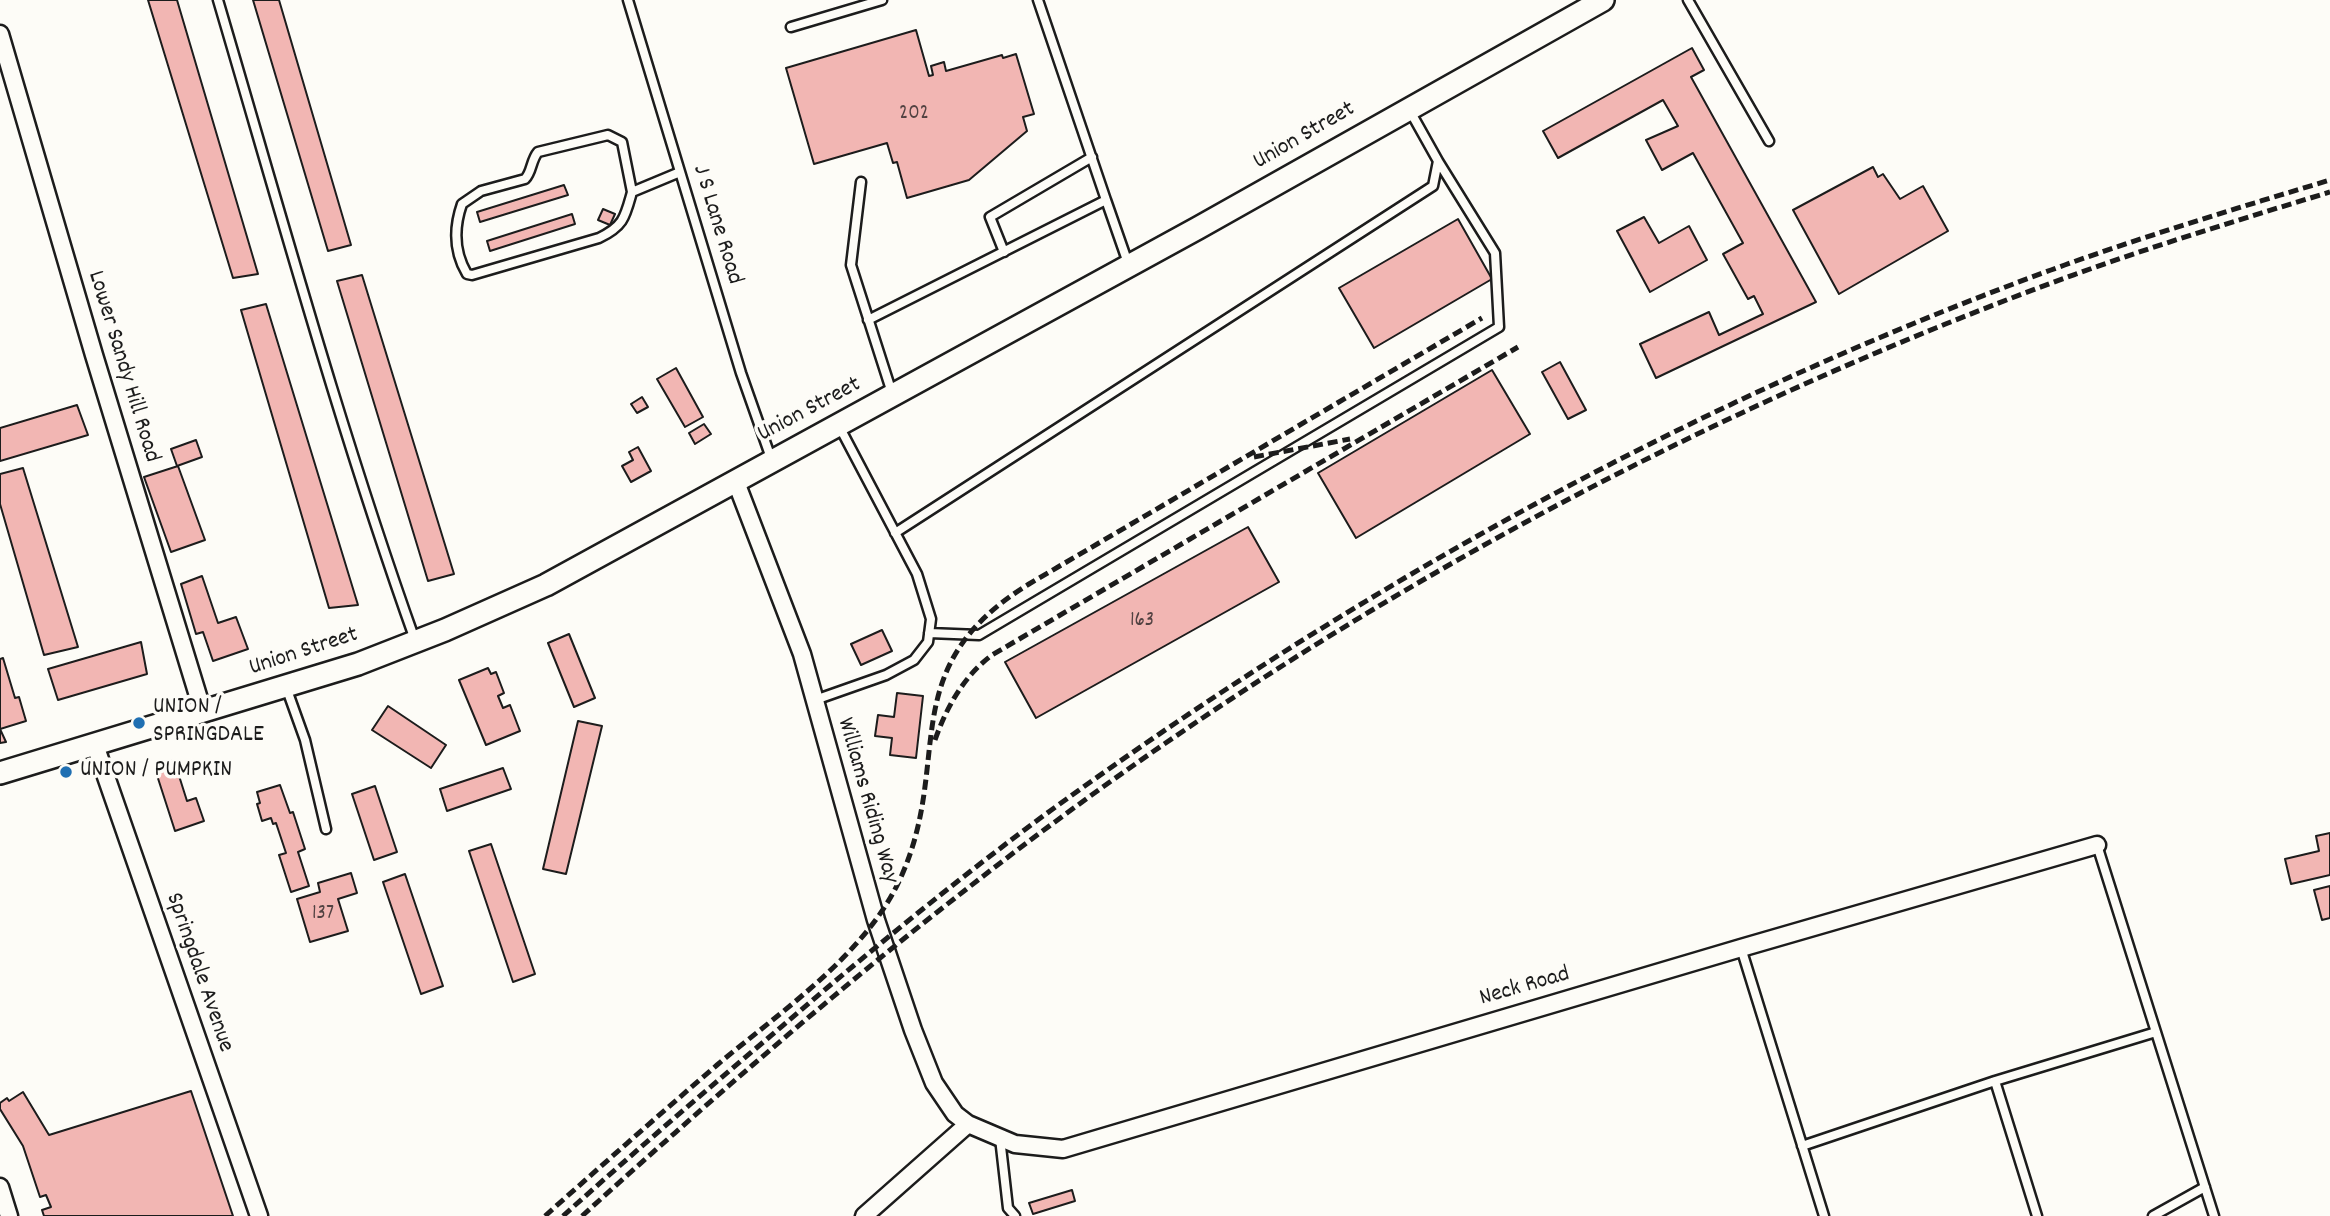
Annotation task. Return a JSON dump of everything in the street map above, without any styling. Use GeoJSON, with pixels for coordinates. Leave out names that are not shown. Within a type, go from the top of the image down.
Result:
{"type":"FeatureCollection","features":[{"type":"Feature","properties":{"kind":"main road","name":"Union Street"},"geometry":{"type":"LineString","coordinates":[[0,773],[358,664],[445,630],[546,585],[1129,266],[1603,0]]}},
{"type":"Feature","properties":{"kind":"street","name":"Lower Sandy Hill Road"},"geometry":{"type":"LineString","coordinates":[[0,34],[4,64],[203,712]]}},
{"type":"Feature","properties":{"kind":"street","name":"Williams Riding Way"},"geometry":{"type":"LineString","coordinates":[[736,482],[802,654],[876,920],[913,1030],[934,1083],[955,1114],[968,1124]]}},
{"type":"Feature","properties":{"kind":"street","name":"Springdale Avenue"},"geometry":{"type":"LineString","coordinates":[[95,746],[259,1216]]}},
{"type":"Feature","properties":{"kind":"street","name":"Neck Road"},"geometry":{"type":"LineString","coordinates":[[968,1124],[1015,1144],[1063,1149],[2097,845]]}},
{"type":"Feature","properties":{"kind":"street"},"geometry":{"type":"LineString","coordinates":[[864,1216],[968,1124]]}},
{"type":"Feature","properties":{"kind":"street"},"geometry":{"type":"LineString","coordinates":[[1,1193],[9,1216]]}},
{"type":"Feature","properties":{"kind":"lane"},"geometry":{"type":"LineString","coordinates":[[218,0],[314,327],[387,561],[415,640]]}},
{"type":"Feature","properties":{"kind":"lane","name":"J S Lane Road"},"geometry":{"type":"LineString","coordinates":[[628,0],[741,373],[772,461]]}},
{"type":"Feature","properties":{"kind":"lane"},"geometry":{"type":"LineString","coordinates":[[791,27],[882,0]]}},
{"type":"Feature","properties":{"kind":"lane"},"geometry":{"type":"LineString","coordinates":[[1038,0],[1129,266]]}},
{"type":"Feature","properties":{"kind":"lane"},"geometry":{"type":"LineString","coordinates":[[1688,0],[1769,141]]}},
{"type":"Feature","properties":{"kind":"lane"},"geometry":{"type":"LineString","coordinates":[[929,633],[979,635],[1499,327],[1495,253],[1409,108]]}},
{"type":"Feature","properties":{"kind":"lane"},"geometry":{"type":"LineString","coordinates":[[608,135],[616,137],[622,142],[632,192],[623,222],[614,231],[599,239],[472,275],[467,274],[464,269],[455,230],[462,204],[481,191],[525,179],[538,152],[608,135]]}},
{"type":"Feature","properties":{"kind":"lane"},"geometry":{"type":"LineString","coordinates":[[1004,252],[990,217],[1092,157]]}},
{"type":"Feature","properties":{"kind":"lane"},"geometry":{"type":"LineString","coordinates":[[895,533],[1433,186],[1438,161]]}},
{"type":"Feature","properties":{"kind":"lane"},"geometry":{"type":"LineString","coordinates":[[632,192],[680,172]]}},
{"type":"Feature","properties":{"kind":"lane"},"geometry":{"type":"LineString","coordinates":[[861,181],[851,265],[893,395]]}},
{"type":"Feature","properties":{"kind":"lane"},"geometry":{"type":"LineString","coordinates":[[868,320],[1106,200]]}},
{"type":"Feature","properties":{"kind":"lane"},"geometry":{"type":"LineString","coordinates":[[815,700],[886,676],[914,660],[928,642],[931,619],[917,574],[839,425]]}},
{"type":"Feature","properties":{"kind":"lane"},"geometry":{"type":"LineString","coordinates":[[286,687],[305,740],[326,829]]}},
{"type":"Feature","properties":{"kind":"lane"},"geometry":{"type":"LineString","coordinates":[[2097,845],[2214,1216]]}},
{"type":"Feature","properties":{"kind":"lane"},"geometry":{"type":"LineString","coordinates":[[1741,948],[1824,1216]]}},
{"type":"Feature","properties":{"kind":"lane"},"geometry":{"type":"LineString","coordinates":[[1802,1146],[1995,1081],[2156,1032]]}},
{"type":"Feature","properties":{"kind":"lane"},"geometry":{"type":"LineString","coordinates":[[1995,1081],[2037,1216]]}},
{"type":"Feature","properties":{"kind":"lane"},"geometry":{"type":"LineString","coordinates":[[1000,1138],[1008,1208],[1015,1216]]}},
{"type":"Feature","properties":{"kind":"lane"},"geometry":{"type":"LineString","coordinates":[[2153,1216],[2205,1186]]}},
{"type":"Feature","properties":{"kind":"building"},"geometry":{"type":"Polygon","coordinates":[[[148,0],[177,0],[258,274],[233,278],[148,0]]]}},
{"type":"Feature","properties":{"kind":"building"},"geometry":{"type":"Polygon","coordinates":[[[253,0],[279,0],[351,245],[328,251],[253,0]]]}},
{"type":"Feature","properties":{"kind":"building"},"geometry":{"type":"Polygon","coordinates":[[[916,30],[929,76],[933,75],[931,66],[944,62],[946,71],[1002,55],[1003,58],[1016,54],[1034,114],[1023,117],[1027,131],[969,180],[907,198],[897,162],[893,163],[887,143],[814,164],[786,68],[916,30]]]}},
{"type":"Feature","properties":{"kind":"building"},"geometry":{"type":"Polygon","coordinates":[[[1692,48],[1704,70],[1691,77],[1816,302],[1656,378],[1640,344],[1709,312],[1719,335],[1763,314],[1754,296],[1748,299],[1723,254],[1743,243],[1693,153],[1662,170],[1646,140],[1678,126],[1663,100],[1558,158],[1543,131],[1692,48]]]}},
{"type":"Feature","properties":{"kind":"building"},"geometry":{"type":"Polygon","coordinates":[[[1873,167],[1878,177],[1883,174],[1900,199],[1923,186],[1948,231],[1839,294],[1793,210],[1873,167]]]}},
{"type":"Feature","properties":{"kind":"building"},"geometry":{"type":"Polygon","coordinates":[[[564,185],[568,195],[480,222],[477,212],[564,185]]]}},
{"type":"Feature","properties":{"kind":"building"},"geometry":{"type":"Polygon","coordinates":[[[603,209],[615,214],[610,225],[598,220],[603,209]]]}},
{"type":"Feature","properties":{"kind":"building"},"geometry":{"type":"Polygon","coordinates":[[[572,214],[575,224],[490,251],[487,241],[572,214]]]}},
{"type":"Feature","properties":{"kind":"building"},"geometry":{"type":"Polygon","coordinates":[[[1644,217],[1659,243],[1689,226],[1707,260],[1650,292],[1617,231],[1644,217]]]}},
{"type":"Feature","properties":{"kind":"building"},"geometry":{"type":"Polygon","coordinates":[[[1458,219],[1492,279],[1374,348],[1339,288],[1458,219]]]}},
{"type":"Feature","properties":{"kind":"building"},"geometry":{"type":"Polygon","coordinates":[[[362,275],[454,574],[428,581],[337,281],[362,275]]]}},
{"type":"Feature","properties":{"kind":"building"},"geometry":{"type":"Polygon","coordinates":[[[266,304],[358,605],[329,608],[241,310],[266,304]]]}},
{"type":"Feature","properties":{"kind":"building"},"geometry":{"type":"Polygon","coordinates":[[[1560,362],[1586,410],[1568,419],[1542,372],[1560,362]]]}},
{"type":"Feature","properties":{"kind":"building"},"geometry":{"type":"Polygon","coordinates":[[[676,368],[703,417],[685,427],[657,379],[676,368]]]}},
{"type":"Feature","properties":{"kind":"building"},"geometry":{"type":"Polygon","coordinates":[[[1492,370],[1530,434],[1356,538],[1318,473],[1492,370]]]}},
{"type":"Feature","properties":{"kind":"building"},"geometry":{"type":"Polygon","coordinates":[[[642,397],[648,407],[637,413],[631,404],[642,397]]]}},
{"type":"Feature","properties":{"kind":"building"},"geometry":{"type":"Polygon","coordinates":[[[77,405],[88,435],[0,461],[0,428],[77,405]]]}},
{"type":"Feature","properties":{"kind":"building"},"geometry":{"type":"Polygon","coordinates":[[[704,424],[711,434],[695,444],[689,433],[704,424]]]}},
{"type":"Feature","properties":{"kind":"building"},"geometry":{"type":"Polygon","coordinates":[[[196,440],[202,457],[177,466],[171,449],[196,440]]]}},
{"type":"Feature","properties":{"kind":"building"},"geometry":{"type":"Polygon","coordinates":[[[638,447],[651,471],[631,482],[622,466],[633,460],[629,452],[638,447]]]}},
{"type":"Feature","properties":{"kind":"building"},"geometry":{"type":"Polygon","coordinates":[[[178,466],[205,540],[171,552],[144,477],[178,466]]]}},
{"type":"Feature","properties":{"kind":"building"},"geometry":{"type":"Polygon","coordinates":[[[23,468],[78,647],[44,655],[0,504],[0,474],[23,468]]]}},
{"type":"Feature","properties":{"kind":"building"},"geometry":{"type":"Polygon","coordinates":[[[1248,527],[1279,582],[1036,718],[1005,662],[1248,527]]]}},
{"type":"Feature","properties":{"kind":"building"},"geometry":{"type":"Polygon","coordinates":[[[202,576],[218,623],[236,617],[248,649],[213,661],[203,632],[196,634],[181,584],[202,576]]]}},
{"type":"Feature","properties":{"kind":"building"},"geometry":{"type":"Polygon","coordinates":[[[882,630],[892,651],[861,665],[851,644],[882,630]]]}},
{"type":"Feature","properties":{"kind":"building"},"geometry":{"type":"Polygon","coordinates":[[[569,634],[595,698],[574,707],[548,643],[569,634]]]}},
{"type":"Feature","properties":{"kind":"building"},"geometry":{"type":"Polygon","coordinates":[[[141,642],[147,674],[58,700],[48,669],[141,642]]]}},
{"type":"Feature","properties":{"kind":"building"},"geometry":{"type":"Polygon","coordinates":[[[3,658],[15,698],[19,697],[26,721],[0,729],[0,659],[3,658]]]}},
{"type":"Feature","properties":{"kind":"building"},"geometry":{"type":"Polygon","coordinates":[[[488,668],[491,674],[496,672],[504,693],[498,696],[503,708],[510,705],[520,731],[486,745],[459,680],[488,668]]]}},
{"type":"Feature","properties":{"kind":"building"},"geometry":{"type":"Polygon","coordinates":[[[897,693],[923,696],[916,758],[890,755],[892,738],[875,736],[878,715],[894,717],[897,693]]]}},
{"type":"Feature","properties":{"kind":"building"},"geometry":{"type":"Polygon","coordinates":[[[388,706],[446,745],[431,768],[372,730],[388,706]]]}},
{"type":"Feature","properties":{"kind":"building"},"geometry":{"type":"Polygon","coordinates":[[[578,721],[602,726],[566,874],[543,869],[578,721]]]}},
{"type":"Feature","properties":{"kind":"building"},"geometry":{"type":"Polygon","coordinates":[[[0,729],[6,742],[0,743],[0,729]]]}},
{"type":"Feature","properties":{"kind":"building"},"geometry":{"type":"Polygon","coordinates":[[[174,760],[187,801],[196,798],[204,821],[175,831],[154,766],[174,760]]]}},
{"type":"Feature","properties":{"kind":"building"},"geometry":{"type":"Polygon","coordinates":[[[503,768],[511,789],[447,811],[440,789],[503,768]]]}},
{"type":"Feature","properties":{"kind":"building"},"geometry":{"type":"Polygon","coordinates":[[[280,785],[290,813],[293,812],[305,849],[298,852],[309,886],[291,892],[279,855],[286,853],[276,823],[273,824],[271,818],[262,821],[257,804],[260,803],[257,792],[280,785]]]}},
{"type":"Feature","properties":{"kind":"building"},"geometry":{"type":"Polygon","coordinates":[[[375,786],[397,852],[374,860],[352,794],[375,786]]]}},
{"type":"Feature","properties":{"kind":"building"},"geometry":{"type":"Polygon","coordinates":[[[2330,833],[2330,875],[2291,884],[2285,859],[2319,851],[2316,836],[2330,833]]]}},
{"type":"Feature","properties":{"kind":"building"},"geometry":{"type":"Polygon","coordinates":[[[491,844],[535,974],[513,982],[469,851],[491,844]]]}},
{"type":"Feature","properties":{"kind":"building"},"geometry":{"type":"Polygon","coordinates":[[[351,873],[357,893],[338,899],[348,931],[310,942],[297,899],[320,892],[318,883],[351,873]]]}},
{"type":"Feature","properties":{"kind":"building"},"geometry":{"type":"Polygon","coordinates":[[[405,874],[443,986],[421,994],[383,882],[405,874]]]}},
{"type":"Feature","properties":{"kind":"building"},"geometry":{"type":"Polygon","coordinates":[[[2330,886],[2330,918],[2322,920],[2314,890],[2330,886]]]}},
{"type":"Feature","properties":{"kind":"building"},"geometry":{"type":"Polygon","coordinates":[[[191,1091],[233,1216],[44,1216],[42,1210],[51,1207],[46,1195],[40,1197],[23,1146],[0,1109],[0,1103],[23,1092],[49,1135],[191,1091]]]}},
{"type":"Feature","properties":{"kind":"building"},"geometry":{"type":"Polygon","coordinates":[[[1072,1190],[1075,1201],[1033,1214],[1029,1203],[1072,1190]]]}},
{"type":"Feature","properties":{"kind":"railway"},"geometry":{"type":"LineString","coordinates":[[563,1216],[836,980],[1013,838],[1169,727],[1291,647],[1415,572],[1542,500],[1672,433],[1803,371],[1937,314],[2073,262],[2330,180]]}},
{"type":"Feature","properties":{"kind":"railway"},"geometry":{"type":"LineString","coordinates":[[582,1216],[796,1028],[1018,849],[1173,738],[1387,601],[1609,478],[1724,421],[1840,369],[1957,319],[2076,274],[2330,192]]}},
{"type":"Feature","properties":{"kind":"railway"},"geometry":{"type":"LineString","coordinates":[[545,1216],[717,1065],[820,980],[867,931],[886,905],[901,877],[916,834],[942,683],[959,649],[986,616],[1029,584],[1482,318]]}},
{"type":"Feature","properties":{"kind":"railway"},"geometry":{"type":"LineString","coordinates":[[935,740],[945,715],[965,682],[992,655],[1518,347]]}},
{"type":"Feature","properties":{"kind":"railway"},"geometry":{"type":"LineString","coordinates":[[1254,457],[1350,439]]}},
{"type":"Feature","properties":{"kind":"place","name":"UNION / SPRINGDALE"},"geometry":{"type":"Point","coordinates":[139,723]}},
{"type":"Feature","properties":{"kind":"place","name":"UNION / PUMPKIN"},"geometry":{"type":"Point","coordinates":[66,772]}}]}
